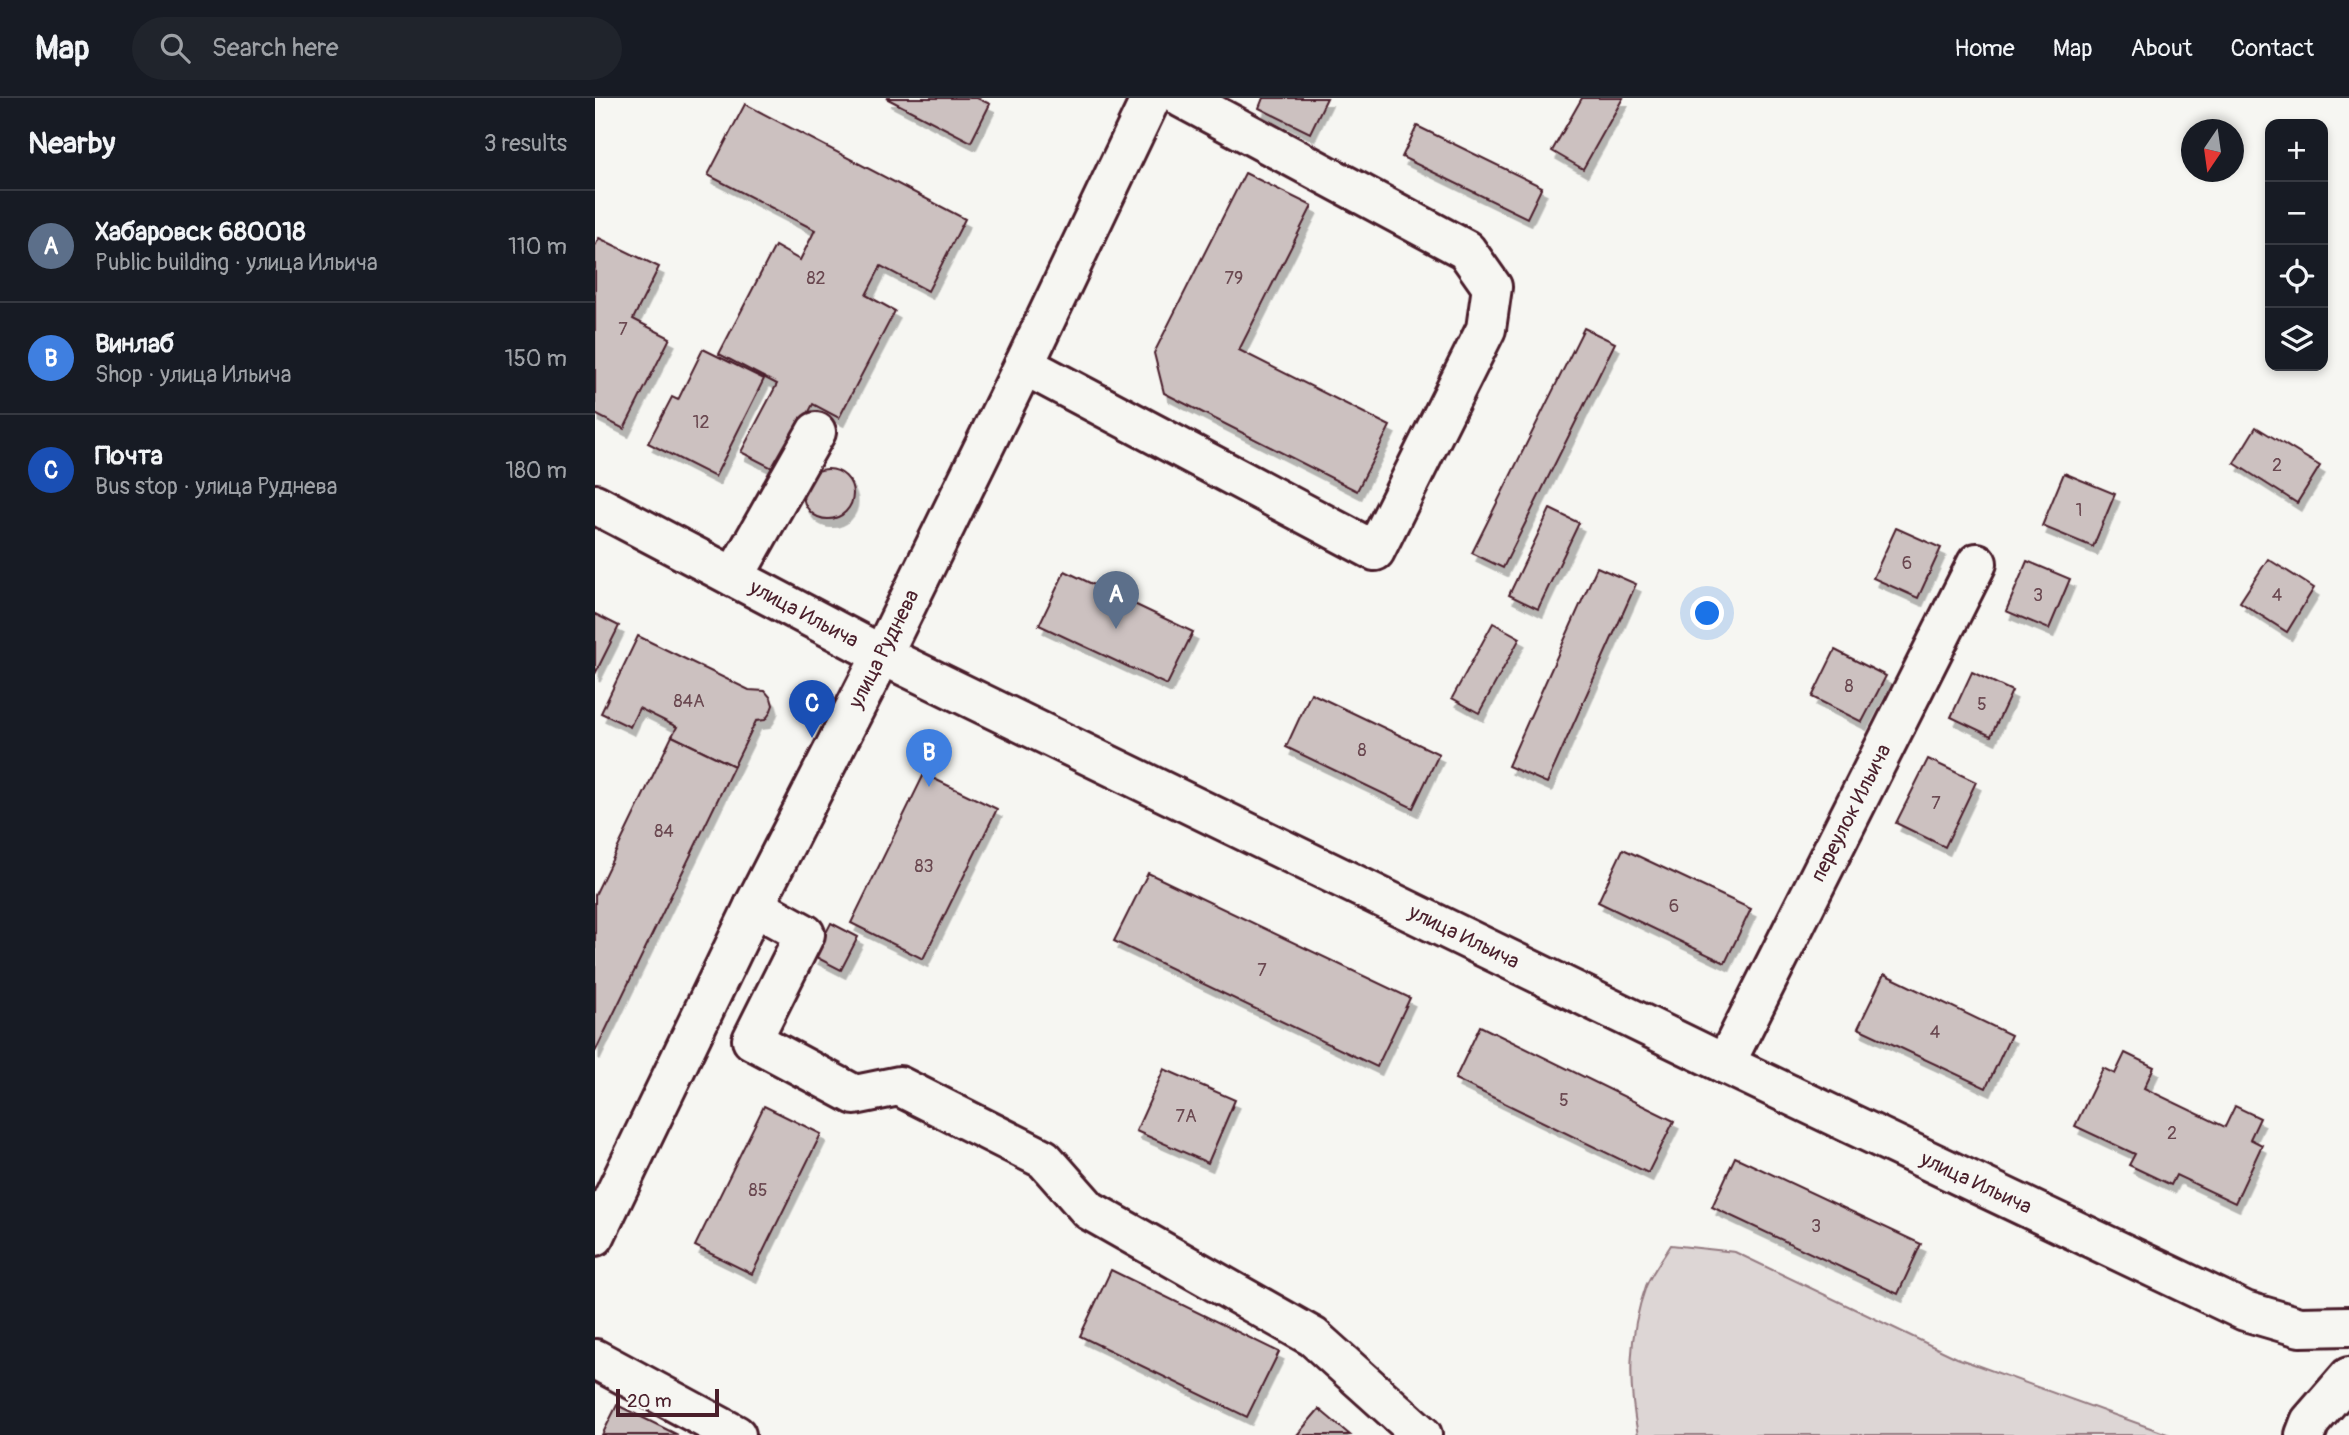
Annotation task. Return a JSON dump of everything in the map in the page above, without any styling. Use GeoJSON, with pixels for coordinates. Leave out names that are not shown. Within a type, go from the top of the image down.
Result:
{"type":"FeatureCollection","features":[{"type":"Feature","properties":{"kind":"street","name":"улица Руднева"},"geometry":{"type":"LineString","coordinates":[[595,1236],[754,906],[882,655],[1024,365],[1151,98]]}},
{"type":"Feature","properties":{"kind":"street"},"geometry":{"type":"LineString","coordinates":[[1024,365],[1375,551],[1486,329],[1492,287],[1466,250],[1182,98]]}},
{"type":"Feature","properties":{"kind":"street"},"geometry":{"type":"LineString","coordinates":[[734,577],[816,432]]}},
{"type":"Feature","properties":{"kind":"street","name":"улица Ильича"},"geometry":{"type":"LineString","coordinates":[[595,504],[882,655],[2245,1311],[2300,1327],[2349,1326]]}},
{"type":"Feature","properties":{"kind":"street","name":"переулок Ильича"},"geometry":{"type":"LineString","coordinates":[[1725,1063],[1977,563]]}},
{"type":"Feature","properties":{"kind":"street"},"geometry":{"type":"LineString","coordinates":[[754,906],[805,934],[752,1040],[855,1095],[899,1086],[1044,1160],[1089,1210],[1313,1337],[1422,1435]]}},
{"type":"Feature","properties":{"kind":"street"},"geometry":{"type":"LineString","coordinates":[[595,1359],[736,1435]]}},
{"type":"Feature","properties":{"kind":"street"},"geometry":{"type":"LineString","coordinates":[[2305,1435],[2310,1422],[2349,1377]]}},
{"type":"Feature","properties":{"kind":"shaded area"},"geometry":{"type":"Polygon","coordinates":[[[1671,1245],[1735,1252],[1957,1358],[2170,1435],[1638,1435],[1631,1379],[1636,1323],[1646,1286],[1671,1245]]]}},
{"type":"Feature","properties":{"kind":"building"},"geometry":{"type":"Polygon","coordinates":[[[886,98],[977,98],[990,104],[971,142],[886,98]]]}},
{"type":"Feature","properties":{"kind":"building"},"geometry":{"type":"Polygon","coordinates":[[[1263,98],[1327,98],[1310,133],[1259,108],[1263,98]]]}},
{"type":"Feature","properties":{"kind":"building"},"geometry":{"type":"Polygon","coordinates":[[[1582,98],[1623,98],[1583,169],[1552,151],[1582,98]]]}},
{"type":"Feature","properties":{"kind":"building"},"geometry":{"type":"Polygon","coordinates":[[[745,104],[965,219],[928,291],[881,266],[866,295],[895,311],[839,418],[813,404],[778,471],[741,452],[777,384],[719,354],[775,246],[800,260],[815,230],[708,175],[745,104]]]}},
{"type":"Feature","properties":{"kind":"building"},"geometry":{"type":"Polygon","coordinates":[[[1417,126],[1542,187],[1527,218],[1402,157],[1417,126]]]}},
{"type":"Feature","properties":{"kind":"building"},"geometry":{"type":"Polygon","coordinates":[[[1245,173],[1312,206],[1239,350],[1390,426],[1357,491],[1164,393],[1154,353],[1245,173]]]}},
{"type":"Feature","properties":{"kind":"building"},"geometry":{"type":"Polygon","coordinates":[[[599,238],[659,267],[633,319],[670,338],[624,429],[595,414],[595,246],[599,238]]]}},
{"type":"Feature","properties":{"kind":"building"},"geometry":{"type":"Polygon","coordinates":[[[1584,328],[1615,343],[1503,568],[1472,553],[1584,328]]]}},
{"type":"Feature","properties":{"kind":"building"},"geometry":{"type":"Polygon","coordinates":[[[703,349],[764,379],[715,477],[648,443],[672,397],[678,400],[703,349]]]}},
{"type":"Feature","properties":{"kind":"building"},"geometry":{"type":"Polygon","coordinates":[[[2256,427],[2320,466],[2297,503],[2234,463],[2256,427]]]}},
{"type":"Feature","properties":{"kind":"building"},"geometry":{"type":"Polygon","coordinates":[[[828,469],[845,477],[853,494],[845,511],[828,519],[811,511],[803,494],[811,477],[828,469]]]}},
{"type":"Feature","properties":{"kind":"building"},"geometry":{"type":"Polygon","coordinates":[[[2064,473],[2115,494],[2093,547],[2042,526],[2064,473]]]}},
{"type":"Feature","properties":{"kind":"building"},"geometry":{"type":"Polygon","coordinates":[[[1550,509],[1579,523],[1538,609],[1509,595],[1550,509]]]}},
{"type":"Feature","properties":{"kind":"building"},"geometry":{"type":"Polygon","coordinates":[[[1896,528],[1941,548],[1918,598],[1873,578],[1896,528]]]}},
{"type":"Feature","properties":{"kind":"building"},"geometry":{"type":"Polygon","coordinates":[[[2268,559],[2314,588],[2287,632],[2240,602],[2268,559]]]}},
{"type":"Feature","properties":{"kind":"building"},"geometry":{"type":"Polygon","coordinates":[[[2027,561],[2070,579],[2049,629],[2006,611],[2027,561]]]}},
{"type":"Feature","properties":{"kind":"building"},"geometry":{"type":"Polygon","coordinates":[[[1597,567],[1636,584],[1547,783],[1508,766],[1597,567]]]}},
{"type":"Feature","properties":{"kind":"building"},"geometry":{"type":"Polygon","coordinates":[[[1065,571],[1193,632],[1167,685],[1039,625],[1065,571]]]}},
{"type":"Feature","properties":{"kind":"building"},"geometry":{"type":"Polygon","coordinates":[[[595,614],[619,626],[595,674],[595,614]]]}},
{"type":"Feature","properties":{"kind":"building"},"geometry":{"type":"Polygon","coordinates":[[[1493,623],[1520,638],[1479,713],[1452,698],[1493,623]]]}},
{"type":"Feature","properties":{"kind":"building"},"geometry":{"type":"Polygon","coordinates":[[[638,636],[749,690],[765,691],[771,698],[773,705],[770,713],[765,720],[756,721],[734,766],[672,736],[677,727],[639,708],[630,727],[601,713],[638,636]]]}},
{"type":"Feature","properties":{"kind":"building"},"geometry":{"type":"Polygon","coordinates":[[[1835,650],[1886,676],[1862,722],[1812,697],[1835,650]]]}},
{"type":"Feature","properties":{"kind":"building"},"geometry":{"type":"Polygon","coordinates":[[[1972,672],[2012,691],[1991,736],[1951,717],[1972,672]]]}},
{"type":"Feature","properties":{"kind":"building"},"geometry":{"type":"Polygon","coordinates":[[[1311,693],[1439,754],[1413,808],[1286,747],[1311,693]]]}},
{"type":"Feature","properties":{"kind":"building"},"geometry":{"type":"Polygon","coordinates":[[[672,736],[734,766],[595,1052],[595,895],[672,736]]]}},
{"type":"Feature","properties":{"kind":"building"},"geometry":{"type":"Polygon","coordinates":[[[1928,759],[1976,782],[1945,847],[1896,823],[1928,759]]]}},
{"type":"Feature","properties":{"kind":"building"},"geometry":{"type":"Polygon","coordinates":[[[924,774],[997,809],[923,959],[851,923],[924,774]]]}},
{"type":"Feature","properties":{"kind":"building"},"geometry":{"type":"Polygon","coordinates":[[[1623,849],[1751,909],[1725,963],[1598,902],[1623,849]]]}},
{"type":"Feature","properties":{"kind":"building"},"geometry":{"type":"Polygon","coordinates":[[[1148,873],[1410,998],[1377,1067],[1114,941],[1148,873]]]}},
{"type":"Feature","properties":{"kind":"building"},"geometry":{"type":"Polygon","coordinates":[[[831,923],[858,937],[841,970],[814,956],[831,923]]]}},
{"type":"Feature","properties":{"kind":"building"},"geometry":{"type":"Polygon","coordinates":[[[1884,974],[2011,1035],[1986,1088],[1858,1028],[1884,974]]]}},
{"type":"Feature","properties":{"kind":"building"},"geometry":{"type":"Polygon","coordinates":[[[1480,1026],[1674,1121],[1648,1173],[1455,1079],[1480,1026]]]}},
{"type":"Feature","properties":{"kind":"building"},"geometry":{"type":"Polygon","coordinates":[[[2125,1053],[2154,1067],[2144,1088],[2225,1127],[2235,1106],[2260,1118],[2250,1139],[2262,1145],[2235,1203],[2176,1175],[2171,1185],[2129,1165],[2135,1154],[2075,1126],[2103,1068],[2115,1074],[2125,1053]]]}},
{"type":"Feature","properties":{"kind":"building"},"geometry":{"type":"Polygon","coordinates":[[[1164,1069],[1235,1100],[1208,1163],[1136,1131],[1164,1069]]]}},
{"type":"Feature","properties":{"kind":"building"},"geometry":{"type":"Polygon","coordinates":[[[764,1106],[821,1134],[752,1274],[695,1246],[764,1106]]]}},
{"type":"Feature","properties":{"kind":"building"},"geometry":{"type":"Polygon","coordinates":[[[1735,1157],[1921,1244],[1898,1294],[1712,1207],[1735,1157]]]}},
{"type":"Feature","properties":{"kind":"building"},"geometry":{"type":"Polygon","coordinates":[[[1111,1270],[1279,1352],[1247,1417],[1080,1336],[1111,1270]]]}},
{"type":"Feature","properties":{"kind":"building"},"geometry":{"type":"Polygon","coordinates":[[[617,1405],[678,1435],[602,1435],[617,1405]]]}},
{"type":"Feature","properties":{"kind":"building"},"geometry":{"type":"Polygon","coordinates":[[[1319,1409],[1350,1435],[1297,1435],[1319,1409]]]}},
{"type":"Feature","properties":{"kind":"place","name":"Хабаровск 680018"},"geometry":{"type":"Point","coordinates":[1116,629]}},
{"type":"Feature","properties":{"kind":"place","name":"Почта"},"geometry":{"type":"Point","coordinates":[812,738]}},
{"type":"Feature","properties":{"kind":"place","name":"Винлаб"},"geometry":{"type":"Point","coordinates":[929,787]}}]}
